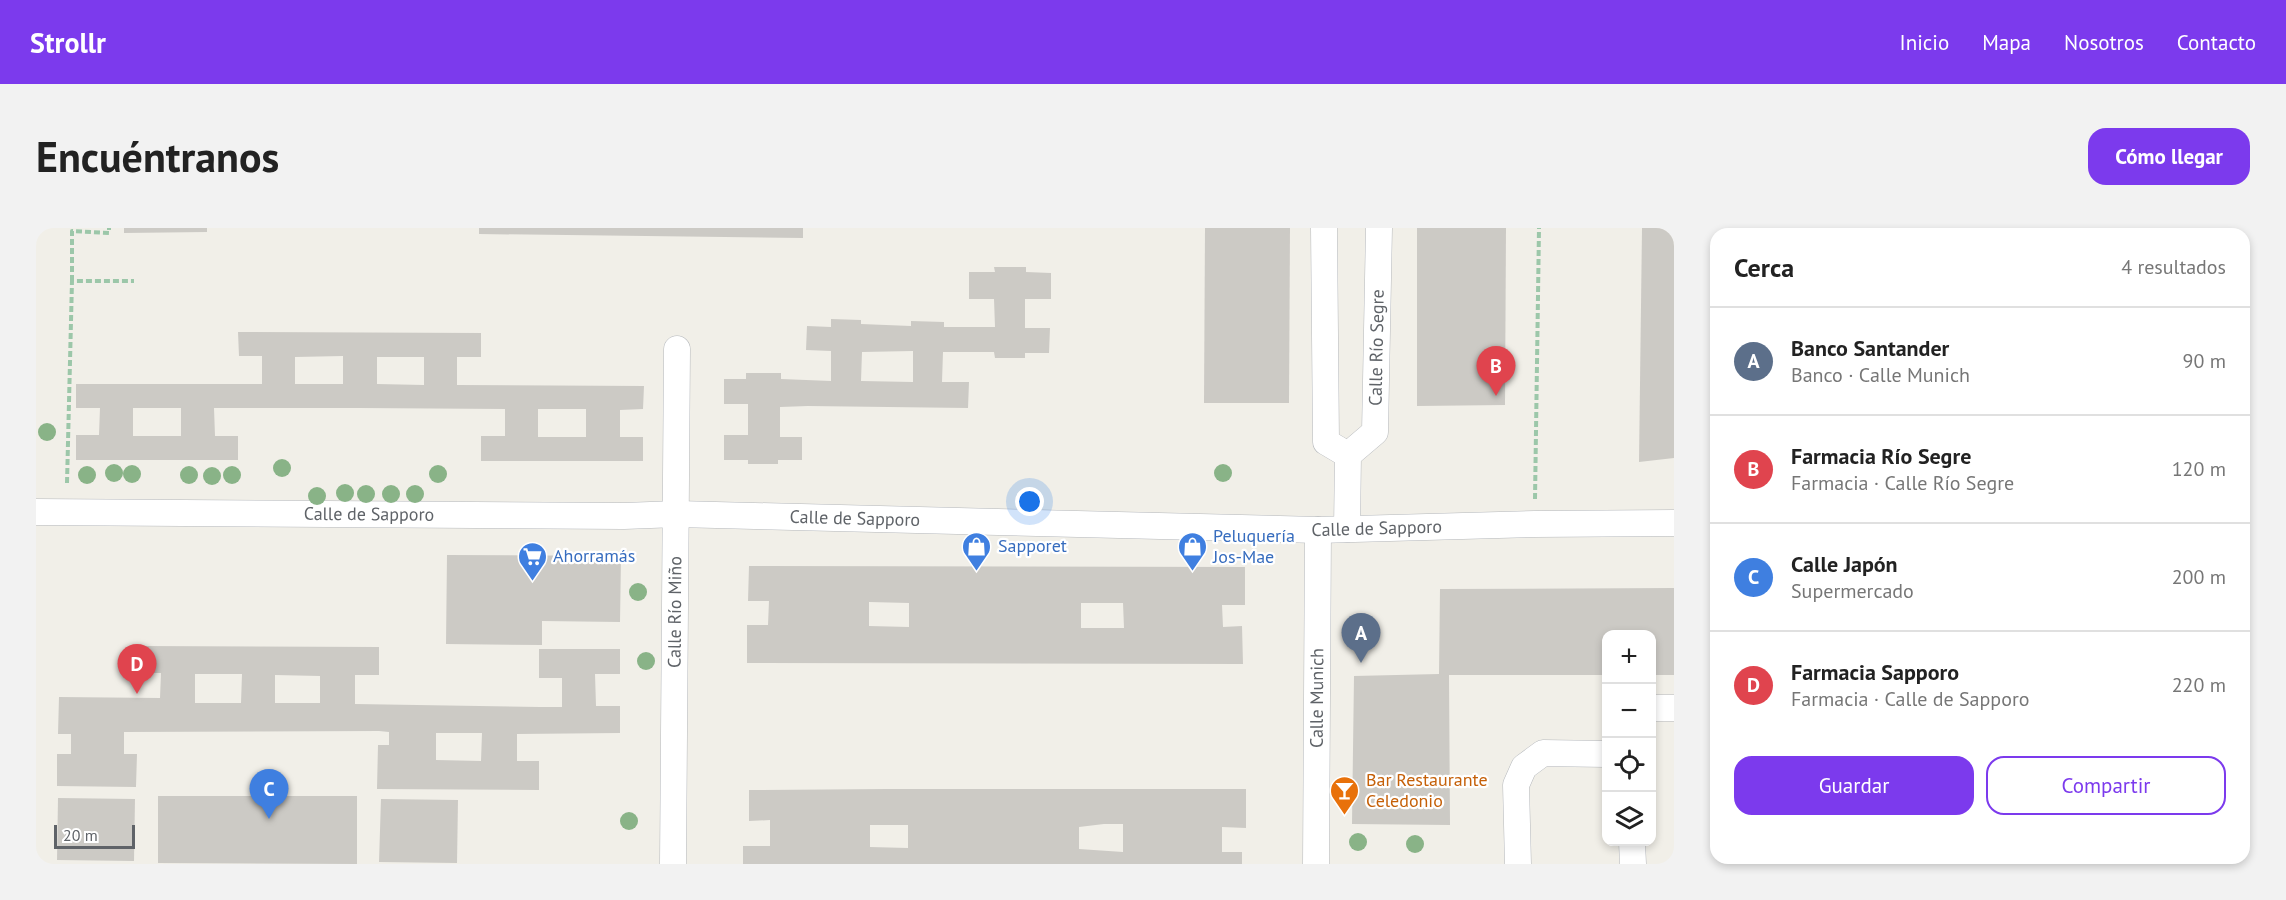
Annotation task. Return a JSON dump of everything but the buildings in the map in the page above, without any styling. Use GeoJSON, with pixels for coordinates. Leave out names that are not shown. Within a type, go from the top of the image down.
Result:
{"type":"FeatureCollection","features":[{"type":"Feature","properties":{"kind":"street"},"geometry":{"type":"LineString","coordinates":[[1324,228],[1326,442],[1348,455],[1347,530]]}},
{"type":"Feature","properties":{"kind":"street","name":"Calle Río Segre"},"geometry":{"type":"LineString","coordinates":[[1348,455],[1376,432],[1379,228]]}},
{"type":"Feature","properties":{"kind":"street","name":"Calle Río Miño"},"geometry":{"type":"LineString","coordinates":[[673,864],[677,355]]}},
{"type":"Feature","properties":{"kind":"street","name":"Calle de Sapporo"},"geometry":{"type":"LineString","coordinates":[[36,512],[624,516],[676,514],[1318,530],[1674,523]]}},
{"type":"Feature","properties":{"kind":"street","name":"Calle Munich"},"geometry":{"type":"LineString","coordinates":[[1316,864],[1318,530]]}},
{"type":"Feature","properties":{"kind":"street"},"geometry":{"type":"LineString","coordinates":[[1656,708],[1674,708]]}},
{"type":"Feature","properties":{"kind":"street"},"geometry":{"type":"LineString","coordinates":[[1518,864],[1516,785],[1524,767],[1543,753],[1602,754]]}},
{"type":"Feature","properties":{"kind":"street"},"geometry":{"type":"LineString","coordinates":[[1632,846],[1633,864]]}},
{"type":"Feature","properties":{"kind":"path"},"geometry":{"type":"LineString","coordinates":[[67,483],[72,231],[109,233],[109,228]]}},
{"type":"Feature","properties":{"kind":"path"},"geometry":{"type":"LineString","coordinates":[[1535,524],[1539,228]]}},
{"type":"Feature","properties":{"kind":"path"},"geometry":{"type":"LineString","coordinates":[[72,281],[134,281]]}},
{"type":"Feature","properties":{"kind":"place","name":"Farmacia Río Segre"},"geometry":{"type":"Point","coordinates":[1496,396]}},
{"type":"Feature","properties":{"kind":"place","name":"Sapporet"},"geometry":{"type":"Point","coordinates":[977,572]}},
{"type":"Feature","properties":{"kind":"place","name":"Peluquería Jos-Mae"},"geometry":{"type":"Point","coordinates":[1192,572]}},
{"type":"Feature","properties":{"kind":"place","name":"Ahorramás"},"geometry":{"type":"Point","coordinates":[532,582]}},
{"type":"Feature","properties":{"kind":"place","name":"Banco Santander"},"geometry":{"type":"Point","coordinates":[1361,663]}},
{"type":"Feature","properties":{"kind":"place","name":"Farmacia Sapporo"},"geometry":{"type":"Point","coordinates":[137,694]}},
{"type":"Feature","properties":{"kind":"place","name":"Bar Restaurante Celedonio"},"geometry":{"type":"Point","coordinates":[1345,816]}},
{"type":"Feature","properties":{"kind":"place","name":"Calle Japón"},"geometry":{"type":"Point","coordinates":[269,819]}}]}
